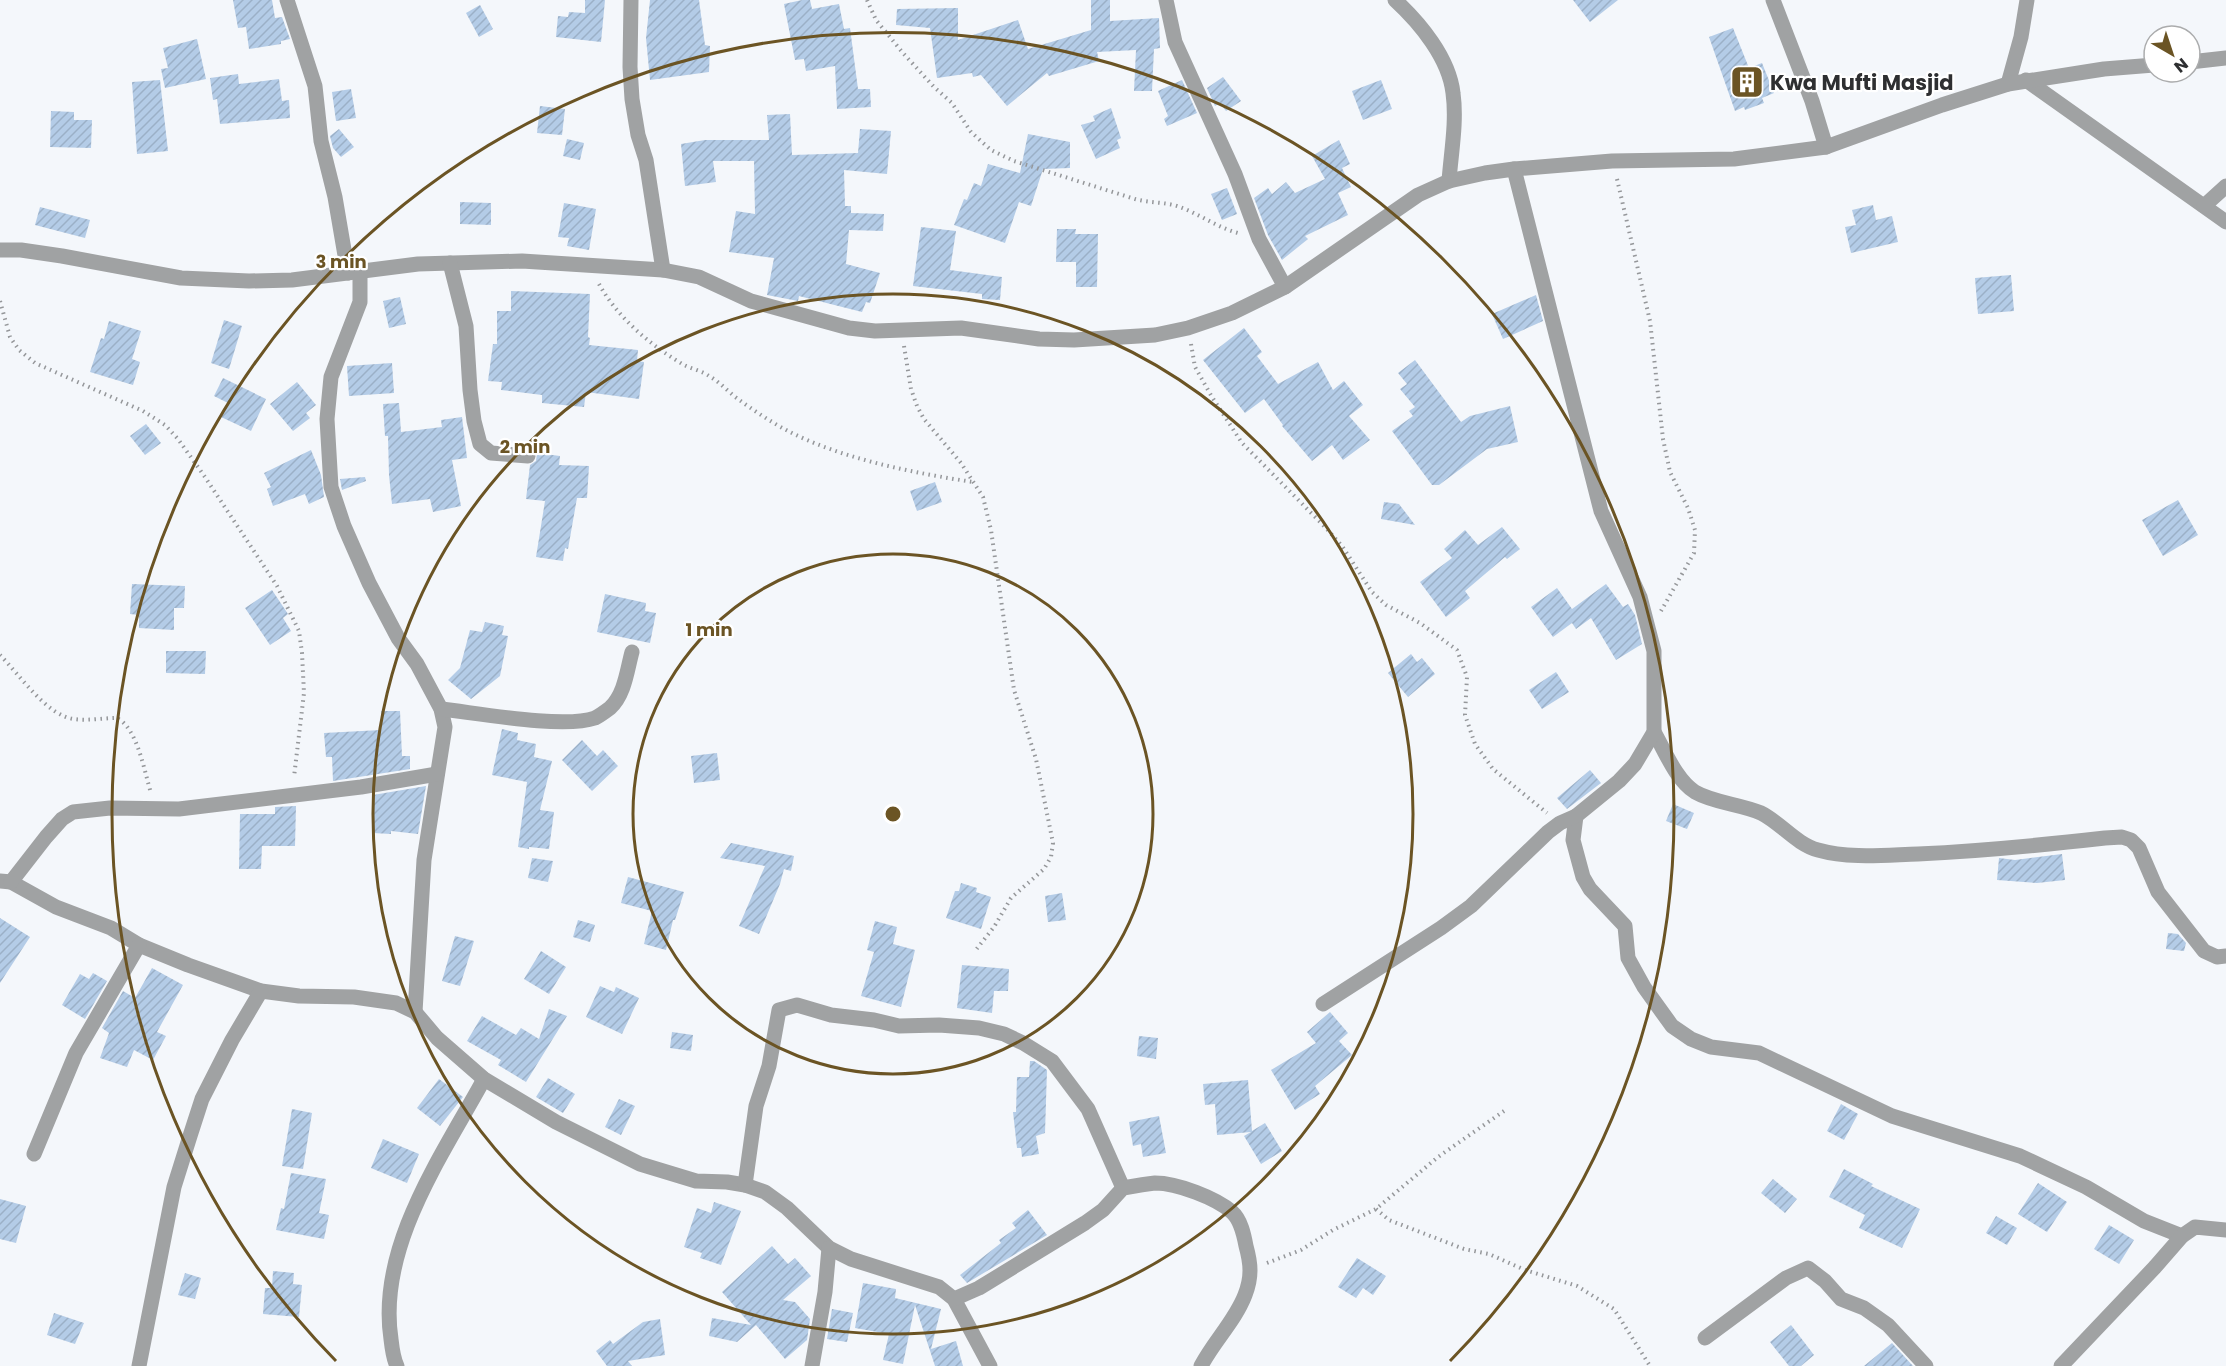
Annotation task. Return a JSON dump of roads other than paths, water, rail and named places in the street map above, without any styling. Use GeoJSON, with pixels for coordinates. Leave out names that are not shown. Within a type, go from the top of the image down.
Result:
{"type":"FeatureCollection","features":[{"type":"Feature","properties":{"kind":"street"},"geometry":{"type":"LineString","coordinates":[[287,0],[315,86],[321,141],[360,302],[331,376],[327,419],[331,487],[344,526],[369,583],[398,638],[417,664],[441,709],[446,727],[424,860],[415,1012]]}},
{"type":"Feature","properties":{"kind":"street"},"geometry":{"type":"LineString","coordinates":[[631,0],[632,99],[649,179],[663,270]]}},
{"type":"Feature","properties":{"kind":"street"},"geometry":{"type":"LineString","coordinates":[[1166,0],[1175,42],[1235,174],[1259,239],[1285,287]]}},
{"type":"Feature","properties":{"kind":"street"},"geometry":{"type":"LineString","coordinates":[[1395,0],[1415,20],[1428,38],[1443,62],[1453,91],[1454,112],[1449,181]]}},
{"type":"Feature","properties":{"kind":"street"},"geometry":{"type":"LineString","coordinates":[[1773,0],[1812,100],[1826,147]]}},
{"type":"Feature","properties":{"kind":"street"},"geometry":{"type":"LineString","coordinates":[[2008,84],[2021,37],[2026,0]]}},
{"type":"Feature","properties":{"kind":"street"},"geometry":{"type":"LineString","coordinates":[[2202,61],[2226,58]]}},
{"type":"Feature","properties":{"kind":"street"},"geometry":{"type":"LineString","coordinates":[[0,250],[21,250],[62,256],[181,278],[292,280],[402,265],[522,261],[663,270],[699,277],[751,301],[849,328],[875,331],[961,328],[1039,339],[1074,340],[1155,336],[1232,314],[1285,287],[1418,195],[1449,181],[1514,169],[1612,160],[1734,159],[1826,147],[2008,84],[2104,69],[2142,66]]}},
{"type":"Feature","properties":{"kind":"street"},"geometry":{"type":"LineString","coordinates":[[2026,80],[2226,222]]}},
{"type":"Feature","properties":{"kind":"street"},"geometry":{"type":"LineString","coordinates":[[1514,169],[1601,511],[1640,597],[1654,651],[1654,732],[1686,784],[1696,792],[1761,813],[1815,849],[1835,854],[1883,855],[2001,850],[2122,837],[2131,840],[2139,848],[2158,891],[2192,937],[2210,956],[2226,956]]}},
{"type":"Feature","properties":{"kind":"street"},"geometry":{"type":"LineString","coordinates":[[2204,206],[2226,186]]}},
{"type":"Feature","properties":{"kind":"street"},"geometry":{"type":"LineString","coordinates":[[450,264],[465,326],[470,390],[480,444],[491,453],[528,456]]}},
{"type":"Feature","properties":{"kind":"street"},"geometry":{"type":"LineString","coordinates":[[441,709],[542,720],[572,721],[595,718],[610,708],[620,694],[632,652]]}},
{"type":"Feature","properties":{"kind":"street"},"geometry":{"type":"LineString","coordinates":[[1323,1004],[1471,906],[1531,847],[1560,823],[1576,816],[1619,781],[1635,764],[1654,732]]}},
{"type":"Feature","properties":{"kind":"street"},"geometry":{"type":"LineString","coordinates":[[437,774],[179,808],[110,808],[73,812],[62,819],[6,881],[56,907],[111,928],[139,945],[261,991],[299,996],[354,997],[396,1003],[415,1012],[437,1038],[484,1079],[556,1122],[640,1164],[696,1181],[727,1182],[765,1192],[787,1208],[829,1248],[850,1258],[939,1287],[954,1299],[990,1366]]}},
{"type":"Feature","properties":{"kind":"street"},"geometry":{"type":"LineString","coordinates":[[1576,816],[1573,840],[1583,877],[1590,890],[1625,926],[1628,958],[1644,987],[1672,1026],[1691,1040],[1711,1047],[1759,1053],[1892,1116],[2020,1156],[2086,1187],[2144,1221],[2182,1236]]}},
{"type":"Feature","properties":{"kind":"street"},"geometry":{"type":"LineString","coordinates":[[34,1154],[76,1053],[139,945]]}},
{"type":"Feature","properties":{"kind":"street"},"geometry":{"type":"LineString","coordinates":[[140,1366],[174,1187],[190,1136],[202,1099],[232,1040],[261,991]]}},
{"type":"Feature","properties":{"kind":"street"},"geometry":{"type":"LineString","coordinates":[[745,1185],[756,1106],[769,1066],[779,1010],[796,1005],[831,1015],[899,1026],[939,1025],[979,1028],[1004,1034],[1023,1043],[1052,1061],[1088,1109],[1123,1188]]}},
{"type":"Feature","properties":{"kind":"street"},"geometry":{"type":"LineString","coordinates":[[397,1366],[388,1321],[390,1293],[402,1239],[419,1199],[484,1079]]}},
{"type":"Feature","properties":{"kind":"street"},"geometry":{"type":"LineString","coordinates":[[954,1299],[979,1288],[1085,1223],[1102,1210],[1123,1188],[1155,1184],[1172,1185],[1196,1192],[1233,1213],[1243,1230],[1252,1267],[1244,1296],[1234,1318],[1213,1344],[1201,1366]]}},
{"type":"Feature","properties":{"kind":"street"},"geometry":{"type":"LineString","coordinates":[[2061,1366],[2182,1236],[2195,1227],[2226,1230]]}},
{"type":"Feature","properties":{"kind":"street"},"geometry":{"type":"LineString","coordinates":[[812,1366],[825,1292],[829,1248]]}},
{"type":"Feature","properties":{"kind":"street"},"geometry":{"type":"LineString","coordinates":[[1705,1338],[1786,1278],[1808,1268],[1825,1281],[1841,1299],[1864,1308],[1888,1325],[1926,1366]]}},
{"type":"Feature","properties":{"kind":"place","name":"Kwa Mufti Masjid"},"geometry":{"type":"Point","coordinates":[1747,82]}}]}
